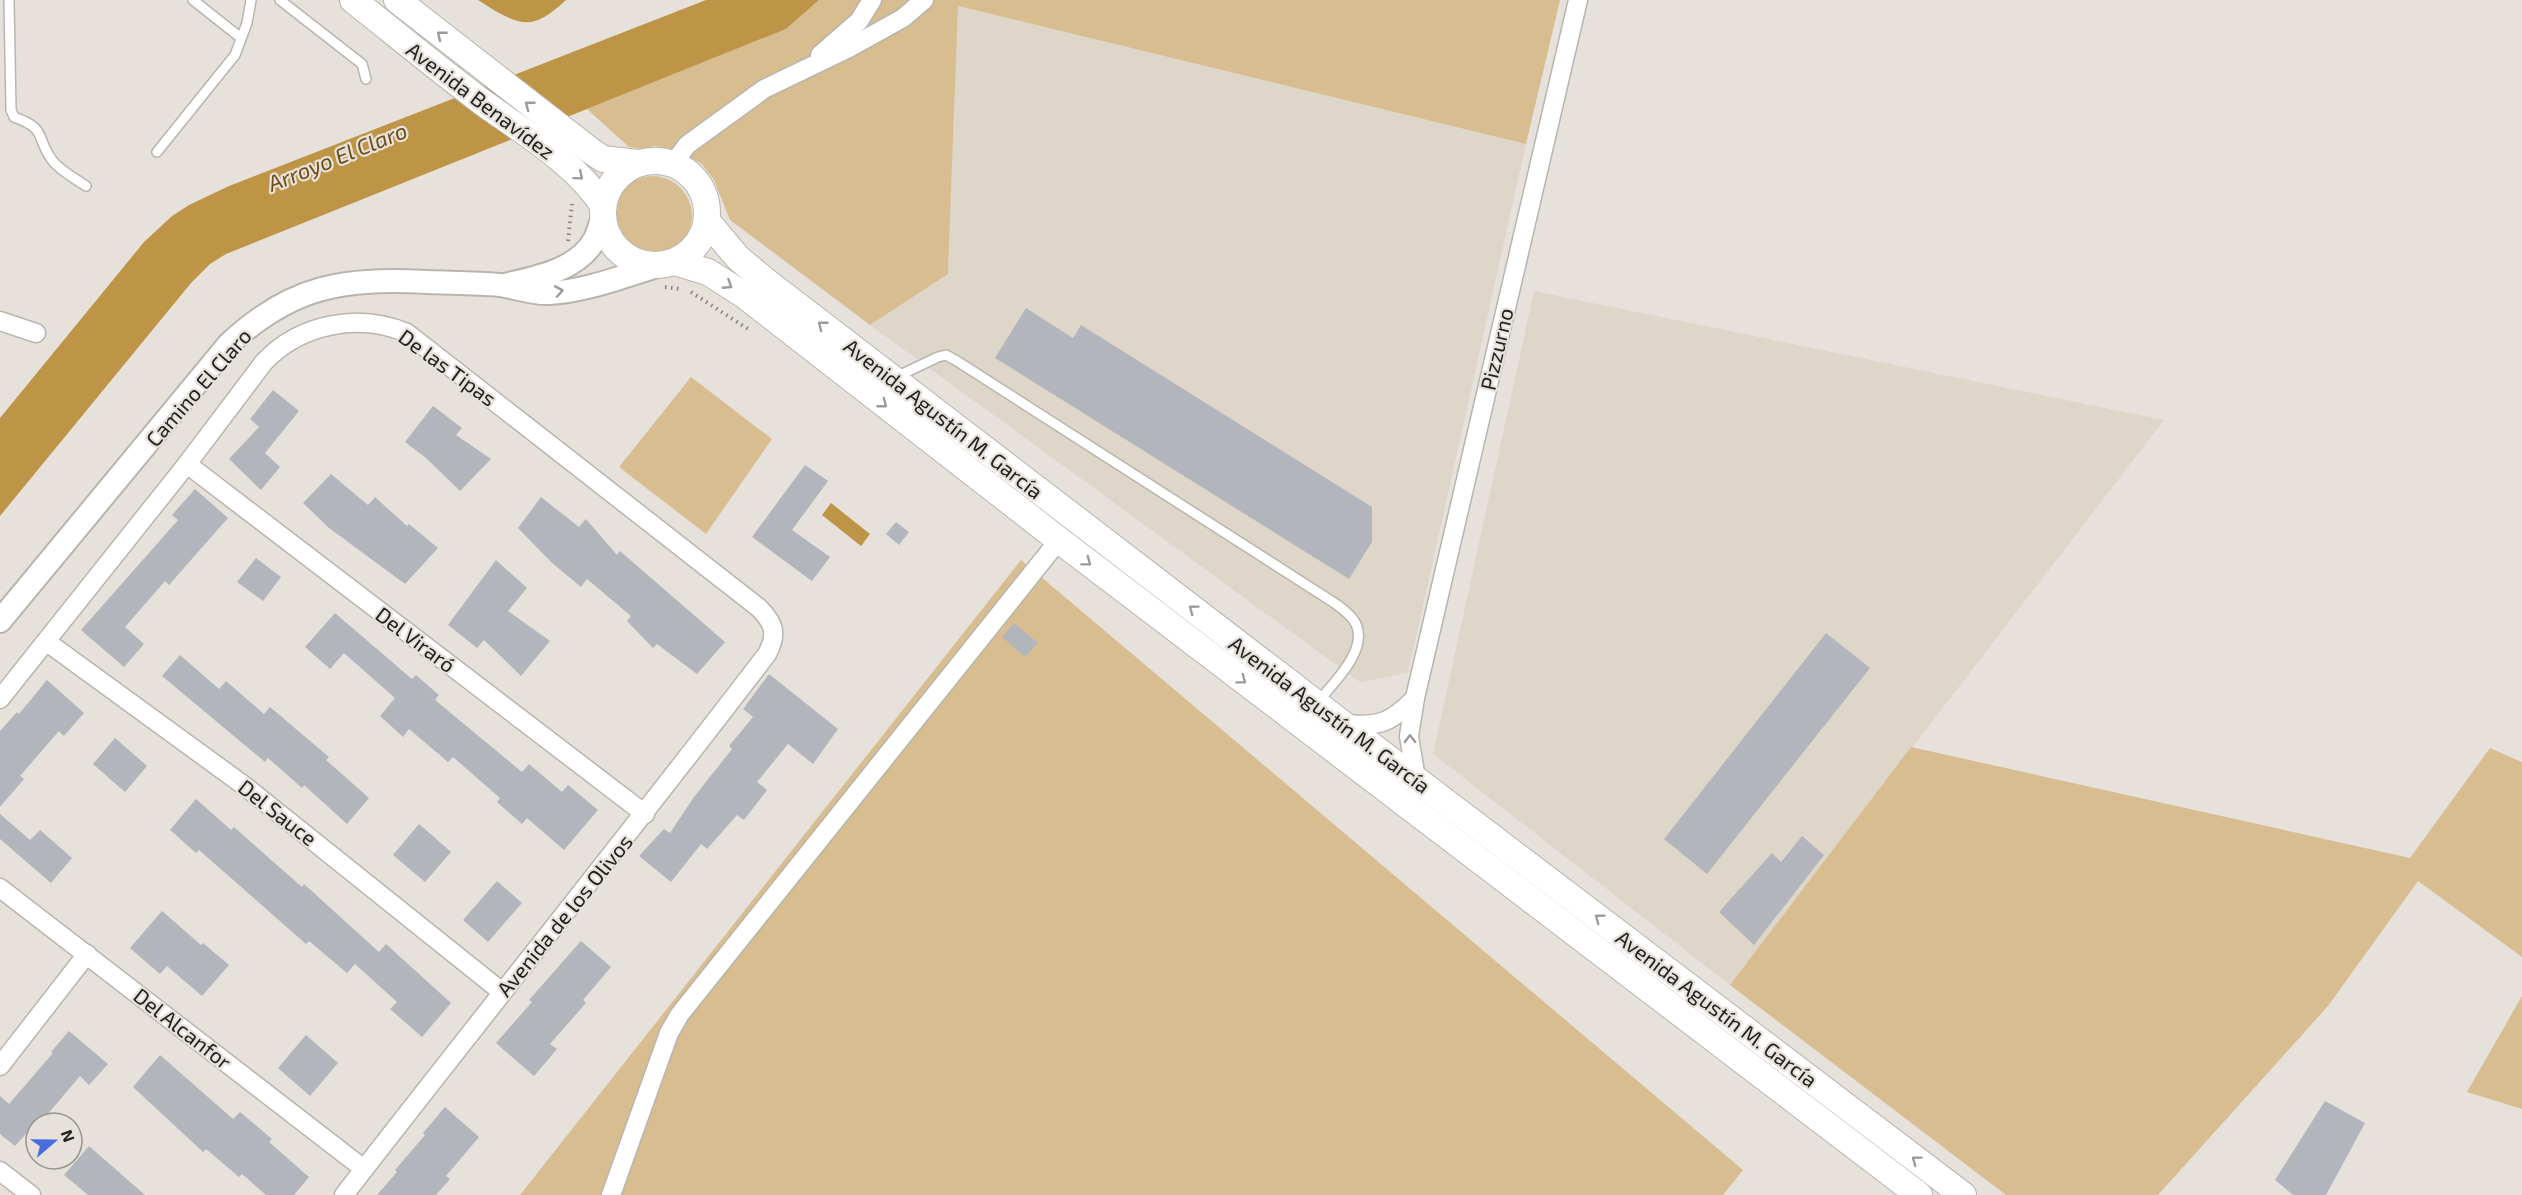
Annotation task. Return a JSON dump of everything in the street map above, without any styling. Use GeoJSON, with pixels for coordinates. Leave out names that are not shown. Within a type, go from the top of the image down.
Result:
{"type":"FeatureCollection","features":[{"type":"Feature","properties":{"kind":"main road","name":"Avenida Benavídez"},"geometry":{"type":"LineString","coordinates":[[352,0],[586,181],[603,211]]}},
{"type":"Feature","properties":{"kind":"main road","name":"Avenida Benavídez"},"geometry":{"type":"LineString","coordinates":[[397,0],[574,139],[603,159],[638,163]]}},
{"type":"Feature","properties":{"kind":"main road"},"geometry":{"type":"LineString","coordinates":[[655,160],[673,164],[688,173],[700,186],[706,203],[707,221],[701,238],[690,252],[668,264],[636,261],[615,247],[607,233],[603,211],[609,187],[621,173],[638,163],[655,160]]}},
{"type":"Feature","properties":{"kind":"main road","name":"Avenida Agustín M. García"},"geometry":{"type":"LineString","coordinates":[[707,221],[738,258],[892,379],[1963,1195]]}},
{"type":"Feature","properties":{"kind":"main road","name":"Avenida Agustín M. García"},"geometry":{"type":"LineString","coordinates":[[668,264],[708,272],[744,295],[1059,540],[1919,1195]]}},
{"type":"Feature","properties":{"kind":"street"},"geometry":{"type":"LineString","coordinates":[[803,70],[859,21],[872,0]]}},
{"type":"Feature","properties":{"kind":"street"},"geometry":{"type":"LineString","coordinates":[[673,164],[687,145],[754,96],[903,18],[924,0]]}},
{"type":"Feature","properties":{"kind":"street","name":"Pizzurno"},"geometry":{"type":"LineString","coordinates":[[1416,779],[1409,736],[1415,698],[1578,0]]}},
{"type":"Feature","properties":{"kind":"street","name":"Camino El Claro"},"geometry":{"type":"LineString","coordinates":[[502,285],[554,272],[571,263],[595,240],[603,211]]}},
{"type":"Feature","properties":{"kind":"street","name":"Camino El Claro"},"geometry":{"type":"LineString","coordinates":[[0,621],[229,344],[259,318],[306,294],[345,283],[390,280],[502,285],[549,293],[600,283],[668,264]]}},
{"type":"Feature","properties":{"kind":"street"},"geometry":{"type":"LineString","coordinates":[[0,321],[36,333]]}},
{"type":"Feature","properties":{"kind":"street","name":"De las Tipas"},"geometry":{"type":"LineString","coordinates":[[0,699],[276,349],[290,340],[332,325],[352,322],[390,326],[407,333],[759,608],[775,630]]}},
{"type":"Feature","properties":{"kind":"street","name":"Del Viraró"},"geometry":{"type":"LineString","coordinates":[[187,464],[645,814]]}},
{"type":"Feature","properties":{"kind":"street"},"geometry":{"type":"LineString","coordinates":[[611,1195],[669,1032],[680,1014],[1059,540]]}},
{"type":"Feature","properties":{"kind":"street","name":"Avenida de los Olivos"},"geometry":{"type":"LineString","coordinates":[[344,1195],[502,992],[645,814],[767,654],[773,642],[775,630]]}},
{"type":"Feature","properties":{"kind":"street","name":"Del Sauce"},"geometry":{"type":"LineString","coordinates":[[47,642],[246,787],[502,992]]}},
{"type":"Feature","properties":{"kind":"street"},"geometry":{"type":"LineString","coordinates":[[1343,724],[1383,723],[1395,717],[1415,698]]}},
{"type":"Feature","properties":{"kind":"street","name":"Del Alcanfor"},"geometry":{"type":"LineString","coordinates":[[0,888],[364,1169]]}},
{"type":"Feature","properties":{"kind":"street"},"geometry":{"type":"LineString","coordinates":[[0,1066],[87,954]]}},
{"type":"Feature","properties":{"kind":"street"},"geometry":{"type":"LineString","coordinates":[[0,1170],[31,1195]]}},
{"type":"Feature","properties":{"kind":"lane"},"geometry":{"type":"LineString","coordinates":[[9,0],[11,110],[14,117],[32,124],[40,133],[53,162],[86,186]]}},
{"type":"Feature","properties":{"kind":"lane"},"geometry":{"type":"LineString","coordinates":[[193,0],[241,38]]}},
{"type":"Feature","properties":{"kind":"lane"},"geometry":{"type":"LineString","coordinates":[[157,152],[235,55],[251,0]]}},
{"type":"Feature","properties":{"kind":"lane"},"geometry":{"type":"LineString","coordinates":[[280,0],[362,64],[366,79]]}},
{"type":"Feature","properties":{"kind":"lane"},"geometry":{"type":"LineString","coordinates":[[892,379],[938,357],[946,355],[957,360],[1336,604],[1356,623],[1359,636],[1356,649],[1348,663],[1317,704]]}},
{"type":"Feature","properties":{"kind":"path"},"geometry":{"type":"LineString","coordinates":[[570,248],[567,236],[573,211],[572,199]]}},
{"type":"Feature","properties":{"kind":"shaded area"},"geometry":{"type":"Polygon","coordinates":[[[819,0],[1560,0],[1526,144],[958,6],[948,274],[870,325],[730,220],[714,180],[702,164],[676,150],[655,146],[642,149],[629,147],[587,109],[786,29],[819,0]]]}},
{"type":"Feature","properties":{"kind":"shaded area"},"geometry":{"type":"Polygon","coordinates":[[[958,6],[1526,144],[1408,673],[1360,682],[870,325],[948,274],[958,6]]]}},
{"type":"Feature","properties":{"kind":"shaded area"},"geometry":{"type":"Polygon","coordinates":[[[652,176],[667,179],[680,188],[689,201],[692,216],[689,231],[680,244],[667,253],[652,256],[637,253],[624,244],[615,231],[612,216],[615,201],[624,188],[637,179],[652,176]]]}},
{"type":"Feature","properties":{"kind":"shaded area"},"geometry":{"type":"Polygon","coordinates":[[[1534,291],[2164,420],[1730,985],[1433,754],[1534,291]]]}},
{"type":"Feature","properties":{"kind":"shaded area"},"geometry":{"type":"Polygon","coordinates":[[[691,377],[772,439],[706,534],[619,467],[691,377]]]}},
{"type":"Feature","properties":{"kind":"shaded area"},"geometry":{"type":"Polygon","coordinates":[[[1021,560],[1743,1170],[1723,1195],[520,1195],[1021,560]]]}},
{"type":"Feature","properties":{"kind":"shaded area"},"geometry":{"type":"Polygon","coordinates":[[[1911,747],[2410,858],[2490,748],[2522,762],[2522,957],[2418,881],[2328,1006],[2158,1195],[2006,1195],[1730,985],[1911,747]]]}},
{"type":"Feature","properties":{"kind":"shaded area"},"geometry":{"type":"Polygon","coordinates":[[[2522,996],[2522,1109],[2467,1092],[2522,996]]]}},
{"type":"Feature","properties":{"kind":"water"},"geometry":{"type":"Polygon","coordinates":[[[478,0],[566,0],[545,17],[523,22],[510,18],[478,0]]]}},
{"type":"Feature","properties":{"kind":"water","name":"Arroyo El Claro"},"geometry":{"type":"Polygon","coordinates":[[[706,0],[819,0],[786,29],[226,254],[210,264],[191,283],[0,516],[0,418],[144,242],[172,216],[189,205],[229,186],[706,0]]]}},
{"type":"Feature","properties":{"kind":"water"},"geometry":{"type":"Polygon","coordinates":[[[831,503],[870,534],[861,546],[822,515],[831,503]]]}},
{"type":"Feature","properties":{"kind":"building"},"geometry":{"type":"Polygon","coordinates":[[[1026,308],[1073,338],[1081,325],[1372,507],[1372,542],[1349,579],[995,358],[1026,308]]]}},
{"type":"Feature","properties":{"kind":"building"},"geometry":{"type":"Polygon","coordinates":[[[273,390],[299,411],[265,453],[280,467],[261,490],[229,459],[259,427],[250,419],[273,390]]]}},
{"type":"Feature","properties":{"kind":"building"},"geometry":{"type":"Polygon","coordinates":[[[433,406],[462,428],[456,435],[491,459],[460,491],[426,458],[405,442],[433,406]]]}},
{"type":"Feature","properties":{"kind":"building"},"geometry":{"type":"Polygon","coordinates":[[[805,465],[828,481],[792,530],[830,557],[812,581],[752,537],[805,465]]]}},
{"type":"Feature","properties":{"kind":"building"},"geometry":{"type":"Polygon","coordinates":[[[331,474],[368,505],[375,497],[407,526],[409,524],[438,548],[405,584],[329,528],[303,503],[331,474]]]}},
{"type":"Feature","properties":{"kind":"building"},"geometry":{"type":"Polygon","coordinates":[[[195,489],[228,518],[169,585],[165,581],[125,627],[144,644],[124,667],[81,630],[178,520],[172,515],[195,489]]]}},
{"type":"Feature","properties":{"kind":"building"},"geometry":{"type":"Polygon","coordinates":[[[541,497],[579,527],[586,519],[617,555],[620,551],[725,642],[697,674],[657,644],[653,648],[627,621],[631,616],[587,579],[581,587],[551,562],[518,528],[541,497]]]}},
{"type":"Feature","properties":{"kind":"building"},"geometry":{"type":"Polygon","coordinates":[[[896,522],[909,532],[899,545],[886,534],[896,522]]]}},
{"type":"Feature","properties":{"kind":"building"},"geometry":{"type":"Polygon","coordinates":[[[256,558],[281,577],[263,601],[237,582],[256,558]]]}},
{"type":"Feature","properties":{"kind":"building"},"geometry":{"type":"Polygon","coordinates":[[[496,560],[527,588],[508,611],[550,641],[521,676],[484,640],[477,648],[448,625],[496,560]]]}},
{"type":"Feature","properties":{"kind":"building"},"geometry":{"type":"Polygon","coordinates":[[[335,613],[412,679],[416,675],[439,695],[435,700],[522,772],[529,764],[562,792],[568,785],[598,810],[564,850],[527,818],[522,824],[497,802],[500,798],[453,757],[448,762],[409,729],[403,737],[380,716],[395,698],[344,653],[330,669],[305,647],[335,613]]]}},
{"type":"Feature","properties":{"kind":"building"},"geometry":{"type":"Polygon","coordinates":[[[1014,623],[1038,643],[1025,657],[1002,637],[1014,623]]]}},
{"type":"Feature","properties":{"kind":"building"},"geometry":{"type":"Polygon","coordinates":[[[1826,633],[1870,668],[1707,874],[1664,839],[1826,633]]]}},
{"type":"Feature","properties":{"kind":"building"},"geometry":{"type":"Polygon","coordinates":[[[180,655],[219,689],[226,681],[264,714],[270,707],[329,757],[326,760],[369,798],[347,824],[304,785],[302,788],[268,758],[265,762],[162,676],[180,655]]]}},
{"type":"Feature","properties":{"kind":"building"},"geometry":{"type":"Polygon","coordinates":[[[769,674],[838,729],[813,764],[788,744],[757,782],[767,790],[744,820],[737,815],[707,849],[701,844],[671,882],[639,856],[664,829],[670,833],[694,797],[732,749],[729,746],[753,717],[743,709],[769,674]]]}},
{"type":"Feature","properties":{"kind":"building"},"geometry":{"type":"Polygon","coordinates":[[[47,680],[84,713],[64,736],[59,731],[20,776],[24,779],[0,807],[0,731],[17,712],[19,714],[47,680]]]}},
{"type":"Feature","properties":{"kind":"building"},"geometry":{"type":"Polygon","coordinates":[[[115,738],[147,766],[125,792],[93,764],[115,738]]]}},
{"type":"Feature","properties":{"kind":"building"},"geometry":{"type":"Polygon","coordinates":[[[196,799],[231,830],[234,827],[302,887],[304,884],[379,952],[386,944],[451,1003],[422,1037],[390,1009],[397,1002],[355,964],[347,973],[309,941],[306,944],[199,850],[196,853],[170,830],[196,799]]]}},
{"type":"Feature","properties":{"kind":"building"},"geometry":{"type":"Polygon","coordinates":[[[0,814],[30,840],[40,830],[72,858],[51,883],[0,839],[0,814]]]}},
{"type":"Feature","properties":{"kind":"building"},"geometry":{"type":"Polygon","coordinates":[[[419,824],[451,852],[425,882],[393,855],[419,824]]]}},
{"type":"Feature","properties":{"kind":"building"},"geometry":{"type":"Polygon","coordinates":[[[1802,836],[1824,855],[1754,945],[1719,912],[1772,853],[1781,862],[1802,836]]]}},
{"type":"Feature","properties":{"kind":"building"},"geometry":{"type":"Polygon","coordinates":[[[497,881],[522,903],[488,942],[463,920],[497,881]]]}},
{"type":"Feature","properties":{"kind":"building"},"geometry":{"type":"Polygon","coordinates":[[[162,911],[201,945],[203,943],[229,965],[202,996],[167,966],[160,974],[130,948],[162,911]]]}},
{"type":"Feature","properties":{"kind":"building"},"geometry":{"type":"Polygon","coordinates":[[[581,941],[611,967],[583,1000],[586,1003],[550,1044],[557,1049],[534,1076],[496,1043],[532,1002],[529,1000],[581,941]]]}},
{"type":"Feature","properties":{"kind":"building"},"geometry":{"type":"Polygon","coordinates":[[[69,1031],[108,1064],[89,1085],[80,1076],[50,1111],[24,1111],[24,1136],[15,1146],[0,1134],[0,1096],[9,1104],[53,1053],[51,1052],[69,1031]]]}},
{"type":"Feature","properties":{"kind":"building"},"geometry":{"type":"Polygon","coordinates":[[[306,1035],[338,1063],[310,1096],[278,1068],[306,1035]]]}},
{"type":"Feature","properties":{"kind":"building"},"geometry":{"type":"Polygon","coordinates":[[[160,1055],[233,1119],[240,1112],[272,1139],[269,1142],[309,1177],[294,1195],[266,1195],[242,1174],[239,1177],[206,1149],[203,1152],[133,1087],[160,1055]]]}},
{"type":"Feature","properties":{"kind":"building"},"geometry":{"type":"Polygon","coordinates":[[[2325,1101],[2365,1123],[2326,1195],[2293,1195],[2275,1180],[2325,1101]]]}},
{"type":"Feature","properties":{"kind":"building"},"geometry":{"type":"Polygon","coordinates":[[[445,1107],[479,1137],[446,1176],[450,1179],[436,1195],[377,1195],[397,1172],[395,1170],[445,1107]]]}},
{"type":"Feature","properties":{"kind":"building"},"geometry":{"type":"Polygon","coordinates":[[[89,1146],[145,1195],[88,1195],[64,1175],[67,1171],[84,1171],[84,1152],[89,1146]]]}}]}
